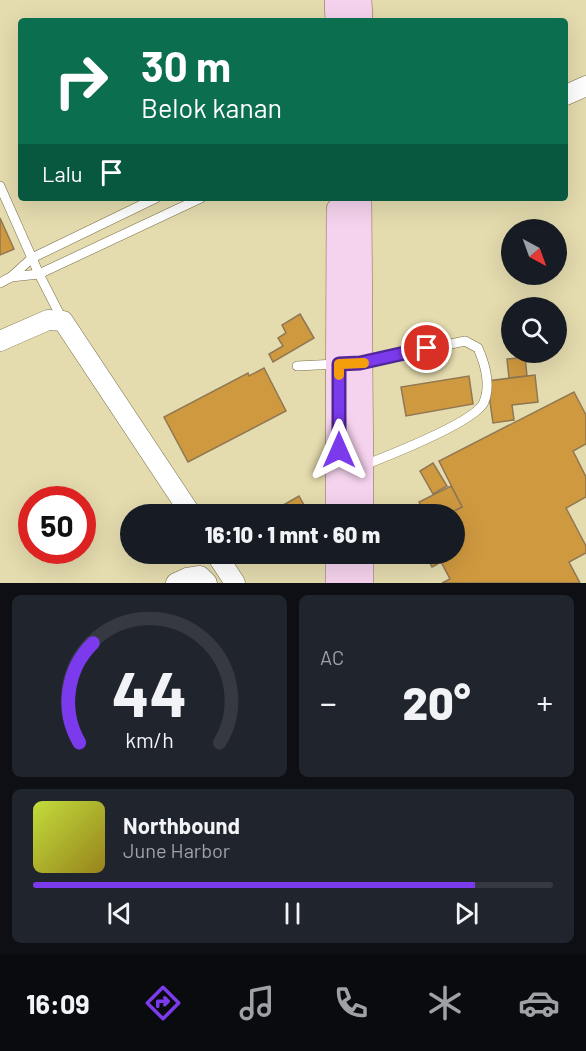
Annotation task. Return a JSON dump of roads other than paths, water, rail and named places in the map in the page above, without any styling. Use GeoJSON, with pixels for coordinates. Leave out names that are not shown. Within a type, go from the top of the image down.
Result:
{"type":"FeatureCollection","features":[{"type":"Feature","properties":{"kind":"main road"},"geometry":{"type":"LineString","coordinates":[[338,0],[339,18]]}},
{"type":"Feature","properties":{"kind":"main road"},"geometry":{"type":"LineString","coordinates":[[358,0],[359,18]]}},
{"type":"Feature","properties":{"kind":"main road"},"geometry":{"type":"LineString","coordinates":[[340,201],[350,364],[360,467],[360,504]]}},
{"type":"Feature","properties":{"kind":"main road"},"geometry":{"type":"LineString","coordinates":[[340,504],[350,364],[358,201]]}},
{"type":"Feature","properties":{"kind":"main road"},"geometry":{"type":"LineString","coordinates":[[339,564],[339,583]]}},
{"type":"Feature","properties":{"kind":"main road"},"geometry":{"type":"LineString","coordinates":[[360,564],[360,583]]}},
{"type":"Feature","properties":{"kind":"street"},"geometry":{"type":"LineString","coordinates":[[568,94],[586,86]]}},
{"type":"Feature","properties":{"kind":"street"},"geometry":{"type":"LineString","coordinates":[[0,341],[48,320],[63,321],[184,504]]}},
{"type":"Feature","properties":{"kind":"street"},"geometry":{"type":"LineString","coordinates":[[223,564],[235,583]]}},
{"type":"Feature","properties":{"kind":"street"},"geometry":{"type":"LineString","coordinates":[[176,583],[200,576],[207,583]]}},
{"type":"Feature","properties":{"kind":"lane"},"geometry":{"type":"LineString","coordinates":[[0,186],[39,274],[63,321]]}},
{"type":"Feature","properties":{"kind":"lane"},"geometry":{"type":"LineString","coordinates":[[0,283],[11,277],[32,258],[150,201]]}},
{"type":"Feature","properties":{"kind":"lane"},"geometry":{"type":"LineString","coordinates":[[11,277],[39,274],[185,202]]}},
{"type":"Feature","properties":{"kind":"lane"},"geometry":{"type":"LineString","coordinates":[[297,366],[350,364],[465,341],[478,348],[483,361],[487,390],[484,404],[467,420],[360,467]]}}]}
